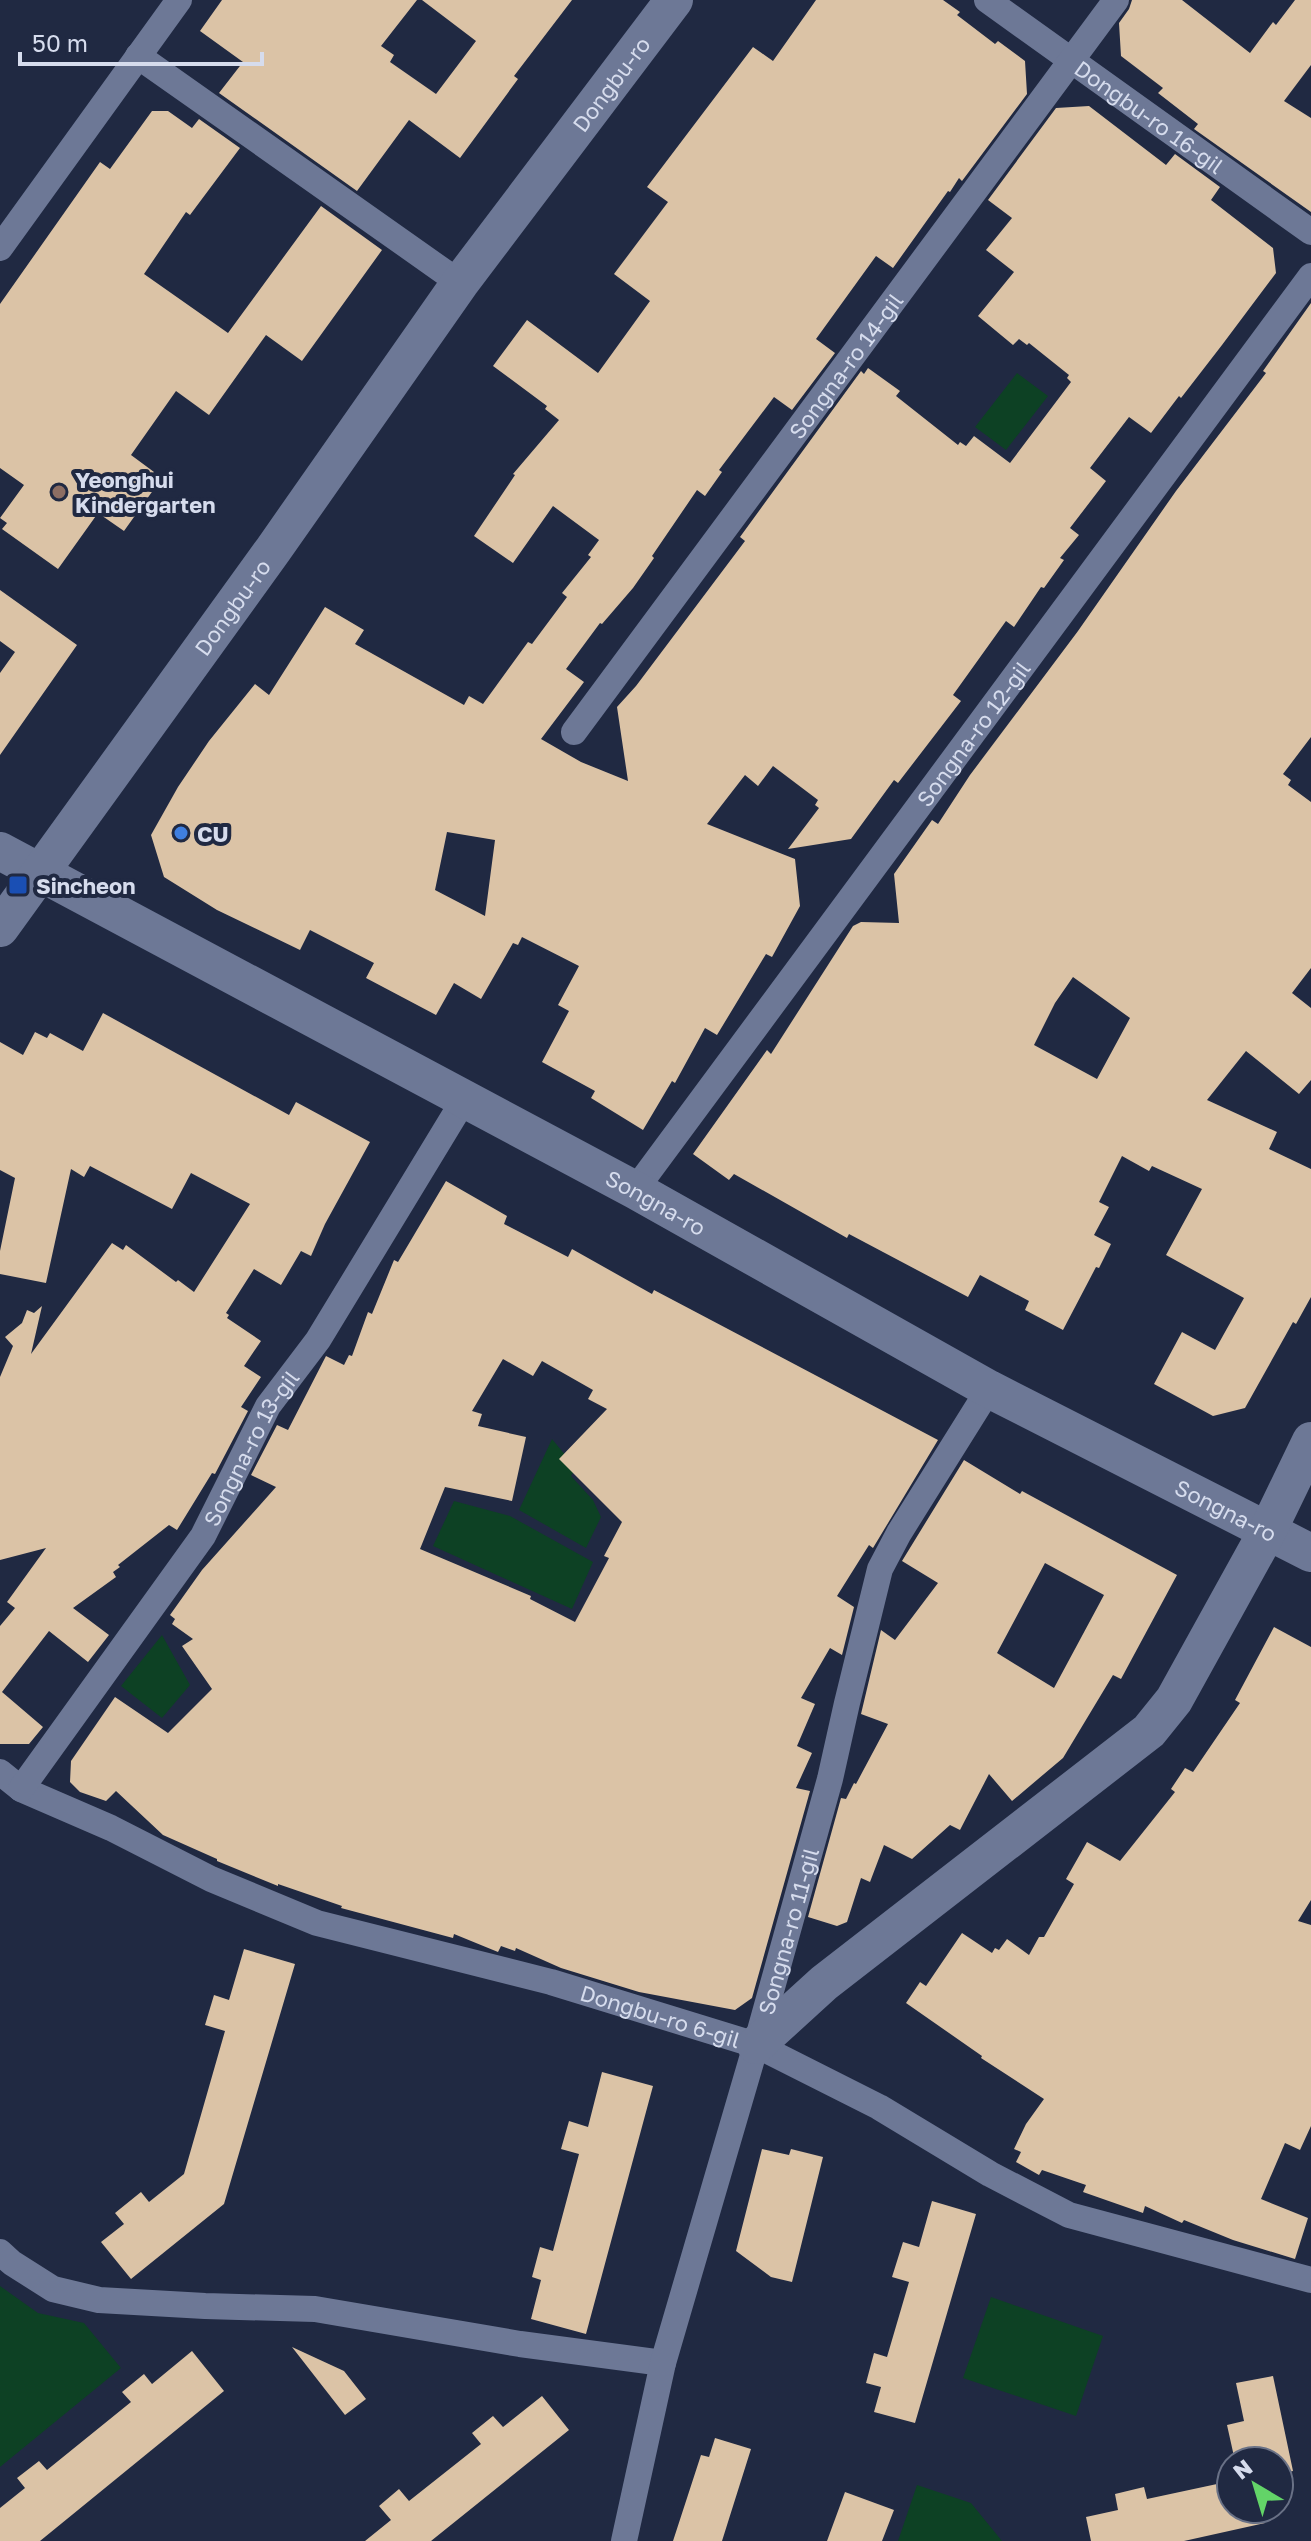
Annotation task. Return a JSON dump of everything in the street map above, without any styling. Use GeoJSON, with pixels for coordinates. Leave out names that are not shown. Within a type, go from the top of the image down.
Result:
{"type":"FeatureCollection","features":[{"type":"Feature","properties":{"kind":"main road","name":"Dongbu-ro"},"geometry":{"type":"LineString","coordinates":[[0,928],[273,550],[460,283],[674,0]]}},
{"type":"Feature","properties":{"kind":"main road","name":"Songna-ro"},"geometry":{"type":"LineString","coordinates":[[0,851],[635,1190],[989,1389],[1311,1553]]}},
{"type":"Feature","properties":{"kind":"main road"},"geometry":{"type":"LineString","coordinates":[[756,2045],[824,1983],[1149,1731],[1174,1700],[1268,1530],[1311,1441]]}},
{"type":"Feature","properties":{"kind":"street"},"geometry":{"type":"LineString","coordinates":[[0,248],[179,0]]}},
{"type":"Feature","properties":{"kind":"street","name":"Dongbu-ro 16-gil"},"geometry":{"type":"LineString","coordinates":[[987,0],[1311,232]]}},
{"type":"Feature","properties":{"kind":"street","name":"Songna-ro 14-gil"},"geometry":{"type":"LineString","coordinates":[[574,732],[1116,0]]}},
{"type":"Feature","properties":{"kind":"street"},"geometry":{"type":"LineString","coordinates":[[138,56],[460,283]]}},
{"type":"Feature","properties":{"kind":"street","name":"Songna-ro 12-gil"},"geometry":{"type":"LineString","coordinates":[[635,1190],[1311,276]]}},
{"type":"Feature","properties":{"kind":"street","name":"Songna-ro 13-gil"},"geometry":{"type":"LineString","coordinates":[[21,1789],[203,1536],[268,1406],[318,1340],[465,1098]]}},
{"type":"Feature","properties":{"kind":"street","name":"Songna-ro 11-gil"},"geometry":{"type":"LineString","coordinates":[[624,2541],[663,2363],[830,1779],[880,1569],[989,1389]]}},
{"type":"Feature","properties":{"kind":"street","name":"Dongbu-ro 6-gil"},"geometry":{"type":"LineString","coordinates":[[0,1772],[21,1789],[111,1828],[211,1879],[317,1923],[551,1982],[756,2045],[879,2107],[990,2174],[1069,2215],[1311,2280]]}},
{"type":"Feature","properties":{"kind":"street"},"geometry":{"type":"LineString","coordinates":[[0,2252],[53,2289],[99,2300],[315,2309],[520,2344],[663,2363]]}},
{"type":"Feature","properties":{"kind":"green space"},"geometry":{"type":"Polygon","coordinates":[[[1017,373],[1048,396],[1006,450],[975,427],[1017,373]]]}},
{"type":"Feature","properties":{"kind":"green space"},"geometry":{"type":"Polygon","coordinates":[[[552,1439],[576,1468],[571,1476],[593,1500],[601,1517],[586,1548],[519,1510],[552,1439]]]}},
{"type":"Feature","properties":{"kind":"green space"},"geometry":{"type":"Polygon","coordinates":[[[454,1501],[510,1516],[593,1562],[572,1609],[433,1546],[454,1501]]]}},
{"type":"Feature","properties":{"kind":"green space"},"geometry":{"type":"Polygon","coordinates":[[[162,1635],[190,1685],[162,1718],[121,1686],[162,1635]]]}},
{"type":"Feature","properties":{"kind":"green space"},"geometry":{"type":"Polygon","coordinates":[[[0,2286],[38,2313],[84,2323],[121,2368],[0,2467],[0,2286]]]}},
{"type":"Feature","properties":{"kind":"green space"},"geometry":{"type":"Polygon","coordinates":[[[991,2297],[1103,2336],[1076,2416],[963,2378],[991,2297]]]}},
{"type":"Feature","properties":{"kind":"green space"},"geometry":{"type":"Polygon","coordinates":[[[917,2485],[971,2503],[1002,2541],[898,2541],[917,2485]]]}},
{"type":"Feature","properties":{"kind":"building"},"geometry":{"type":"Polygon","coordinates":[[[222,0],[417,0],[381,46],[394,55],[390,62],[436,94],[476,41],[422,0],[572,0],[514,76],[518,79],[460,158],[409,120],[357,191],[219,93],[243,62],[200,31],[222,0]]]}},
{"type":"Feature","properties":{"kind":"building"},"geometry":{"type":"Polygon","coordinates":[[[816,0],[943,0],[960,12],[957,15],[995,44],[998,41],[1025,61],[1027,94],[962,181],[959,178],[948,191],[893,268],[876,256],[816,339],[835,353],[792,410],[774,397],[719,470],[722,472],[705,496],[697,490],[633,588],[600,623],[566,669],[584,682],[541,739],[581,762],[628,781],[617,707],[745,541],[740,537],[861,371],[864,374],[868,368],[900,391],[896,396],[958,445],[960,442],[966,446],[974,436],[1010,463],[1071,382],[1067,378],[1069,375],[1029,343],[1027,345],[1019,339],[1013,345],[978,316],[1014,272],[986,250],[1012,218],[988,200],[1056,108],[1089,106],[1166,165],[1175,154],[1220,187],[1211,200],[1273,248],[1276,273],[1151,433],[1129,417],[1090,468],[1106,481],[1070,528],[1079,535],[1060,558],[1064,560],[1014,627],[1006,621],[953,695],[961,701],[898,783],[894,780],[851,839],[788,849],[819,808],[815,805],[818,800],[773,766],[758,786],[745,775],[707,824],[795,859],[800,906],[772,957],[766,954],[717,1035],[705,1028],[675,1083],[672,1081],[643,1130],[591,1098],[595,1091],[542,1062],[569,1011],[558,1005],[579,966],[522,937],[518,945],[513,943],[481,999],[454,983],[436,1015],[366,978],[374,963],[310,930],[300,950],[217,910],[164,877],[151,835],[209,741],[255,684],[269,695],[325,607],[364,630],[355,644],[464,705],[469,696],[483,704],[528,642],[532,644],[567,597],[562,593],[591,557],[588,555],[599,540],[553,506],[513,563],[474,536],[513,474],[559,420],[545,409],[547,406],[493,366],[527,320],[598,373],[650,301],[614,274],[668,202],[647,187],[753,47],[773,61],[816,0]],[[447,832],[435,890],[485,916],[495,840],[447,832]]]}},
{"type":"Feature","properties":{"kind":"building"},"geometry":{"type":"Polygon","coordinates":[[[1132,0],[1182,0],[1250,53],[1273,22],[1276,25],[1295,0],[1311,0],[1311,65],[1284,101],[1311,118],[1311,212],[1194,129],[1198,124],[1158,93],[1163,88],[1121,56],[1119,23],[1132,0]]]}},
{"type":"Feature","properties":{"kind":"building"},"geometry":{"type":"Polygon","coordinates":[[[152,111],[168,111],[192,128],[199,119],[240,148],[190,215],[186,212],[144,274],[228,333],[321,206],[382,250],[302,361],[266,335],[209,415],[176,391],[131,455],[154,472],[146,483],[154,489],[124,531],[98,513],[58,569],[2,529],[7,523],[0,518],[24,485],[0,468],[0,304],[100,162],[110,169],[152,111]]]}},
{"type":"Feature","properties":{"kind":"building"},"geometry":{"type":"Polygon","coordinates":[[[1311,303],[1311,737],[1283,774],[1291,780],[1288,785],[1311,802],[1311,968],[1292,993],[1311,1008],[1311,1080],[1299,1094],[1246,1051],[1207,1100],[1277,1132],[1269,1149],[1311,1169],[1311,1297],[1296,1324],[1293,1322],[1245,1408],[1213,1416],[1154,1384],[1182,1332],[1215,1350],[1244,1298],[1166,1255],[1202,1189],[1152,1166],[1149,1171],[1122,1156],[1099,1202],[1109,1207],[1094,1235],[1111,1244],[1063,1330],[1025,1310],[1029,1301],[980,1275],[968,1297],[849,1234],[847,1238],[734,1174],[729,1180],[693,1154],[767,1050],[771,1054],[853,926],[861,922],[899,923],[894,874],[932,820],[938,824],[970,775],[1078,631],[1176,491],[1266,373],[1263,371],[1311,303]],[[1073,977],[1055,1003],[1034,1045],[1097,1079],[1130,1018],[1073,977]]]}},
{"type":"Feature","properties":{"kind":"building"},"geometry":{"type":"Polygon","coordinates":[[[0,590],[77,645],[0,755],[0,673],[15,652],[0,641],[0,590]]]}},
{"type":"Feature","properties":{"kind":"building"},"geometry":{"type":"Polygon","coordinates":[[[103,1013],[289,1115],[296,1102],[370,1142],[311,1256],[301,1251],[281,1285],[254,1269],[226,1313],[229,1315],[227,1318],[261,1341],[244,1366],[261,1377],[241,1407],[248,1411],[215,1474],[212,1473],[177,1530],[169,1525],[118,1565],[120,1567],[113,1572],[116,1577],[73,1608],[109,1635],[88,1662],[49,1631],[2,1692],[43,1727],[29,1744],[0,1744],[0,1626],[15,1608],[7,1602],[46,1548],[0,1560],[0,1377],[13,1346],[5,1337],[22,1323],[27,1310],[34,1313],[42,1306],[31,1354],[112,1243],[123,1250],[126,1245],[194,1292],[250,1204],[191,1173],[172,1209],[90,1166],[84,1177],[71,1169],[46,1283],[0,1274],[0,1251],[15,1178],[0,1170],[0,1042],[23,1055],[35,1032],[47,1038],[50,1033],[83,1051],[103,1013]]]}},
{"type":"Feature","properties":{"kind":"building"},"geometry":{"type":"Polygon","coordinates":[[[446,1181],[507,1216],[504,1224],[568,1257],[572,1249],[652,1294],[654,1290],[938,1440],[873,1548],[869,1545],[837,1596],[854,1607],[842,1655],[830,1648],[801,1698],[815,1704],[797,1746],[812,1753],[796,1788],[810,1791],[752,1998],[735,2010],[639,1992],[561,1968],[516,1948],[515,1951],[501,1946],[498,1952],[454,1934],[453,1938],[341,1908],[217,1861],[163,1835],[116,1791],[106,1801],[80,1792],[70,1782],[71,1761],[115,1697],[168,1733],[212,1689],[182,1646],[193,1639],[172,1624],[175,1619],[170,1615],[202,1570],[276,1487],[251,1475],[277,1425],[288,1430],[326,1356],[344,1365],[349,1355],[352,1356],[368,1312],[372,1314],[394,1260],[398,1262],[446,1181]],[[503,1359],[472,1411],[482,1414],[478,1426],[526,1437],[512,1501],[445,1487],[420,1549],[531,1596],[530,1599],[575,1622],[609,1558],[604,1556],[622,1522],[559,1459],[607,1409],[588,1399],[593,1390],[542,1361],[533,1376],[503,1359]]]}},
{"type":"Feature","properties":{"kind":"building"},"geometry":{"type":"Polygon","coordinates":[[[964,1460],[1020,1494],[1022,1491],[1177,1575],[1121,1679],[1113,1675],[1063,1758],[1012,1801],[989,1774],[960,1830],[950,1825],[912,1859],[884,1845],[870,1882],[861,1878],[847,1922],[837,1926],[808,1917],[841,1798],[846,1799],[856,1784],[888,1724],[861,1714],[881,1630],[895,1640],[938,1583],[902,1561],[964,1460]],[[1045,1563],[997,1653],[1054,1688],[1104,1595],[1045,1563]]]}},
{"type":"Feature","properties":{"kind":"building"},"geometry":{"type":"Polygon","coordinates":[[[1274,1627],[1311,1647],[1311,1900],[1298,1921],[1311,1925],[1311,2126],[1300,2150],[1285,2143],[1261,2199],[1308,2218],[1295,2259],[1233,2240],[1184,2220],[1182,2223],[1145,2206],[1143,2213],[1083,2192],[1086,2185],[1042,2170],[1039,2175],[1016,2162],[1021,2152],[1014,2149],[1026,2124],[1044,2099],[906,2003],[920,1982],[926,1986],[962,1933],[992,1953],[995,1948],[999,1950],[1007,1939],[1029,1955],[1039,1937],[1044,1937],[1074,1884],[1066,1879],[1087,1842],[1120,1861],[1175,1792],[1171,1789],[1185,1768],[1193,1772],[1240,1703],[1235,1700],[1274,1627]]]}},
{"type":"Feature","properties":{"kind":"building"},"geometry":{"type":"Polygon","coordinates":[[[244,1949],[295,1964],[224,2204],[131,2279],[101,2242],[124,2224],[115,2213],[141,2192],[149,2202],[184,2174],[225,2031],[205,2025],[214,1995],[229,2000],[244,1949]]]}},
{"type":"Feature","properties":{"kind":"building"},"geometry":{"type":"Polygon","coordinates":[[[602,2072],[653,2086],[586,2334],[531,2319],[541,2280],[532,2277],[540,2247],[553,2251],[579,2154],[561,2149],[569,2121],[588,2127],[602,2072]]]}},
{"type":"Feature","properties":{"kind":"building"},"geometry":{"type":"Polygon","coordinates":[[[762,2149],[789,2155],[791,2149],[823,2157],[792,2282],[771,2277],[736,2251],[762,2149]]]}},
{"type":"Feature","properties":{"kind":"building"},"geometry":{"type":"Polygon","coordinates":[[[932,2201],[976,2214],[915,2423],[874,2412],[881,2387],[866,2383],[874,2353],[887,2357],[909,2282],[892,2277],[903,2242],[919,2247],[932,2201]]]}},
{"type":"Feature","properties":{"kind":"building"},"geometry":{"type":"Polygon","coordinates":[[[292,2347],[344,2371],[366,2399],[345,2415],[292,2347]]]}},
{"type":"Feature","properties":{"kind":"building"},"geometry":{"type":"Polygon","coordinates":[[[192,2351],[224,2391],[40,2541],[0,2541],[0,2508],[25,2488],[17,2478],[39,2461],[47,2470],[131,2402],[122,2392],[144,2374],[152,2384],[192,2351]]]}},
{"type":"Feature","properties":{"kind":"building"},"geometry":{"type":"Polygon","coordinates":[[[1273,2376],[1288,2445],[1231,2445],[1227,2425],[1244,2421],[1236,2383],[1273,2376]]]}},
{"type":"Feature","properties":{"kind":"building"},"geometry":{"type":"Polygon","coordinates":[[[542,2396],[569,2430],[431,2541],[365,2541],[391,2520],[379,2506],[399,2489],[409,2501],[481,2444],[472,2433],[493,2416],[503,2427],[542,2396]]]}},
{"type":"Feature","properties":{"kind":"building"},"geometry":{"type":"Polygon","coordinates":[[[715,2438],[751,2449],[722,2541],[673,2541],[701,2455],[709,2457],[715,2438]]]}},
{"type":"Feature","properties":{"kind":"building"},"geometry":{"type":"Polygon","coordinates":[[[1215,2484],[1215,2525],[1256,2525],[1184,2541],[1091,2541],[1086,2517],[1118,2510],[1115,2494],[1144,2487],[1147,2499],[1215,2484]]]}},
{"type":"Feature","properties":{"kind":"building"},"geometry":{"type":"Polygon","coordinates":[[[845,2492],[894,2510],[882,2541],[827,2541],[845,2492]]]}},
{"type":"Feature","properties":{"kind":"place","name":"Yeonghui Kindergarten"},"geometry":{"type":"Point","coordinates":[59,492]}},
{"type":"Feature","properties":{"kind":"place","name":"CU"},"geometry":{"type":"Point","coordinates":[181,833]}},
{"type":"Feature","properties":{"kind":"place","name":"Sincheon"},"geometry":{"type":"Point","coordinates":[18,885]}}]}
